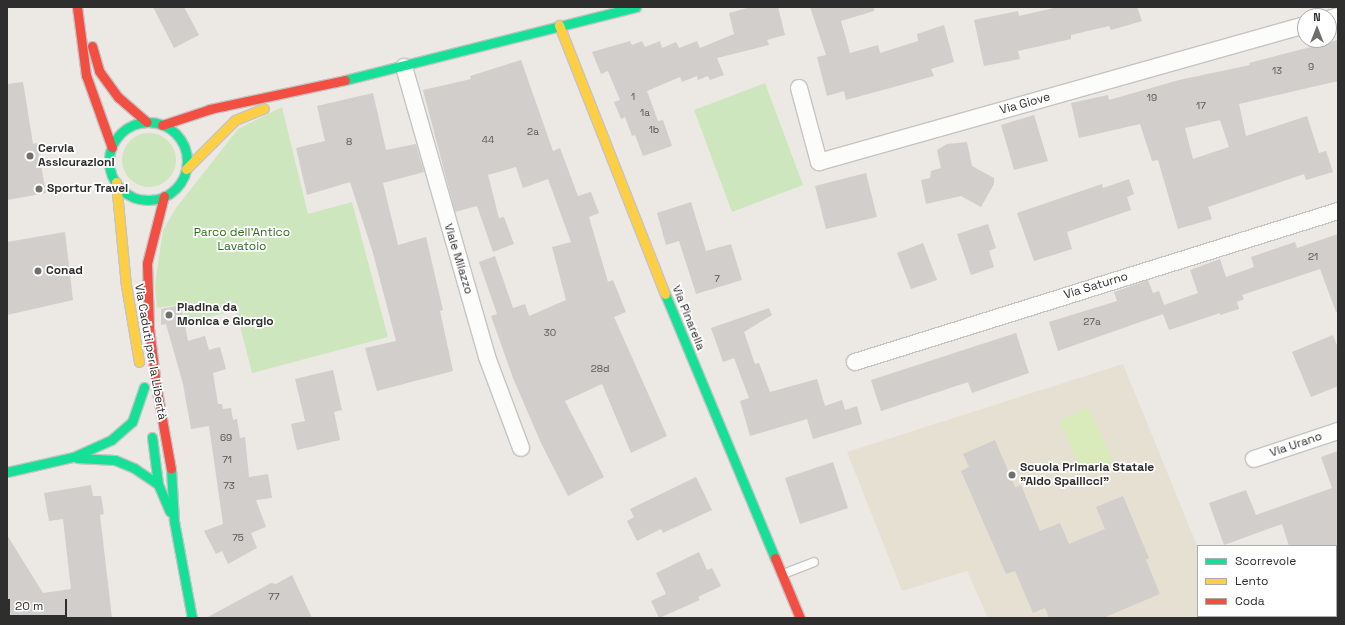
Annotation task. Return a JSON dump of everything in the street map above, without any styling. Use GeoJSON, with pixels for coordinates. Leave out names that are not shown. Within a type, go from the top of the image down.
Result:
{"type":"FeatureCollection","features":[{"type":"Feature","properties":{"kind":"street"},"geometry":{"type":"LineString","coordinates":[[79,7],[100,71],[118,97],[147,122],[162,125],[172,130],[182,142],[187,158],[186,169],[182,181],[164,196],[143,200],[128,193],[116,182],[109,160],[112,148],[125,130],[147,122]]}},
{"type":"Feature","properties":{"kind":"street"},"geometry":{"type":"LineString","coordinates":[[79,7],[86,75],[112,148]]}},
{"type":"Feature","properties":{"kind":"street"},"geometry":{"type":"LineString","coordinates":[[162,125],[210,109],[404,67],[636,7]]}},
{"type":"Feature","properties":{"kind":"street","name":"Via Pinarella"},"geometry":{"type":"LineString","coordinates":[[559,26],[629,207],[781,576],[800,618]]}},
{"type":"Feature","properties":{"kind":"street","name":"Via Giove"},"geometry":{"type":"LineString","coordinates":[[799,88],[819,162],[1297,27]]}},
{"type":"Feature","properties":{"kind":"street","name":"Viale Milazzo"},"geometry":{"type":"LineString","coordinates":[[404,67],[487,357],[521,448]]}},
{"type":"Feature","properties":{"kind":"street"},"geometry":{"type":"LineString","coordinates":[[186,169],[235,120],[314,87]]}},
{"type":"Feature","properties":{"kind":"street","name":"Via Caduti per la Libertà"},"geometry":{"type":"LineString","coordinates":[[116,182],[126,285],[147,409]]}},
{"type":"Feature","properties":{"kind":"street","name":"Via Caduti per la Libertà"},"geometry":{"type":"LineString","coordinates":[[164,196],[147,263],[149,328],[156,385],[173,478],[174,521],[192,618]]}},
{"type":"Feature","properties":{"kind":"street","name":"Via Saturno"},"geometry":{"type":"LineString","coordinates":[[854,362],[1338,211]]}},
{"type":"Feature","properties":{"kind":"street"},"geometry":{"type":"LineString","coordinates":[[7,472],[73,458],[111,440],[132,422],[142,380]]}},
{"type":"Feature","properties":{"kind":"street"},"geometry":{"type":"LineString","coordinates":[[142,445],[151,434],[162,414]]}},
{"type":"Feature","properties":{"kind":"street","name":"Via Urano"},"geometry":{"type":"LineString","coordinates":[[1254,460],[1338,431]]}},
{"type":"Feature","properties":{"kind":"street","name":"Via Caduti per la Libertà"},"geometry":{"type":"LineString","coordinates":[[151,434],[158,484],[174,521]]}},
{"type":"Feature","properties":{"kind":"street"},"geometry":{"type":"LineString","coordinates":[[115,460],[127,455]]}},
{"type":"Feature","properties":{"kind":"street"},"geometry":{"type":"LineString","coordinates":[[73,458],[115,460],[134,468],[158,484]]}},
{"type":"Feature","properties":{"kind":"lane"},"geometry":{"type":"LineString","coordinates":[[781,576],[814,562]]}},
{"type":"Feature","properties":{"kind":"shaded area","name":"Scuola Primaria Statale \"Aldo Spallicci\""},"geometry":{"type":"Polygon","coordinates":[[[1123,364],[1197,546],[1197,617],[1225,618],[988,618],[967,571],[902,591],[847,452],[1123,364]]]}},
{"type":"Feature","properties":{"kind":"green space"},"geometry":{"type":"Polygon","coordinates":[[[765,83],[803,185],[732,212],[694,110],[765,83]]]}},
{"type":"Feature","properties":{"kind":"green space","name":"Parco dell'Antico Lavatoio"},"geometry":{"type":"Polygon","coordinates":[[[282,107],[308,214],[352,202],[388,337],[252,373],[236,310],[185,323],[182,304],[157,308],[155,284],[163,230],[176,208],[238,129],[282,107]]]}},
{"type":"Feature","properties":{"kind":"green space"},"geometry":{"type":"Polygon","coordinates":[[[144,133],[154,133],[164,137],[172,145],[176,155],[176,165],[172,175],[164,183],[154,187],[144,187],[134,183],[126,175],[122,165],[122,155],[126,145],[134,137],[144,133]]]}},
{"type":"Feature","properties":{"kind":"green space"},"geometry":{"type":"Polygon","coordinates":[[[1088,407],[1113,461],[1084,474],[1059,421],[1088,407]]]}},
{"type":"Feature","properties":{"kind":"building"},"geometry":{"type":"Polygon","coordinates":[[[153,7],[184,7],[199,35],[174,48],[153,7]]]}},
{"type":"Feature","properties":{"kind":"building"},"geometry":{"type":"Polygon","coordinates":[[[751,7],[778,7],[785,35],[767,40],[769,45],[717,58],[724,75],[710,80],[708,76],[698,80],[697,76],[682,82],[680,77],[647,91],[658,121],[663,120],[672,146],[643,156],[635,135],[632,136],[625,117],[621,119],[614,102],[620,100],[608,71],[601,74],[592,52],[630,41],[632,45],[642,41],[645,47],[660,41],[662,48],[676,42],[679,48],[697,41],[700,48],[734,34],[729,13],[751,7]]]}},
{"type":"Feature","properties":{"kind":"building"},"geometry":{"type":"Polygon","coordinates":[[[810,7],[874,7],[874,11],[841,21],[850,53],[878,45],[880,53],[918,41],[917,34],[944,25],[954,62],[931,69],[934,76],[846,100],[844,91],[827,96],[817,57],[826,55],[810,7]]]}},
{"type":"Feature","properties":{"kind":"building"},"geometry":{"type":"Polygon","coordinates":[[[1058,7],[1137,7],[1142,21],[1111,30],[1109,26],[1071,35],[1071,39],[1018,51],[1020,59],[984,66],[974,20],[1018,11],[1019,16],[1058,7]]]}},
{"type":"Feature","properties":{"kind":"building"},"geometry":{"type":"Polygon","coordinates":[[[1338,40],[1338,81],[1239,104],[1246,136],[1307,116],[1319,153],[1326,151],[1333,172],[1306,180],[1304,174],[1208,207],[1212,219],[1178,229],[1158,160],[1152,161],[1140,124],[1079,138],[1071,103],[1108,95],[1109,100],[1179,80],[1250,65],[1249,63],[1307,48],[1337,48],[1338,40]],[[1220,120],[1185,128],[1193,159],[1229,147],[1220,120]]]}},
{"type":"Feature","properties":{"kind":"building"},"geometry":{"type":"Polygon","coordinates":[[[521,60],[553,151],[560,148],[578,196],[591,192],[599,213],[589,217],[608,282],[613,280],[626,312],[614,317],[667,436],[631,453],[602,384],[565,401],[604,477],[568,496],[541,443],[513,378],[491,316],[497,314],[479,262],[495,256],[513,308],[525,304],[529,316],[566,300],[552,247],[571,242],[548,179],[523,188],[516,167],[488,175],[499,218],[504,217],[514,244],[493,252],[477,206],[455,212],[423,90],[471,79],[470,76],[521,60]]]}},
{"type":"Feature","properties":{"kind":"building"},"geometry":{"type":"Polygon","coordinates":[[[23,82],[33,144],[37,143],[46,193],[7,200],[7,84],[23,82]]]}},
{"type":"Feature","properties":{"kind":"building"},"geometry":{"type":"Polygon","coordinates":[[[373,93],[386,150],[416,144],[424,172],[383,183],[398,245],[426,237],[443,310],[440,311],[453,371],[377,391],[365,348],[396,341],[373,253],[350,182],[307,195],[296,148],[325,141],[317,106],[373,93]]]}},
{"type":"Feature","properties":{"kind":"building"},"geometry":{"type":"Polygon","coordinates":[[[1034,115],[1048,161],[1014,170],[1001,125],[1034,115]]]}},
{"type":"Feature","properties":{"kind":"building"},"geometry":{"type":"Polygon","coordinates":[[[967,142],[972,166],[994,178],[994,184],[981,207],[961,196],[926,204],[921,180],[930,178],[931,171],[941,168],[937,150],[947,144],[967,142]]]}},
{"type":"Feature","properties":{"kind":"building"},"geometry":{"type":"Polygon","coordinates":[[[866,173],[877,217],[826,229],[815,186],[866,173]]]}},
{"type":"Feature","properties":{"kind":"building"},"geometry":{"type":"Polygon","coordinates":[[[1129,179],[1134,194],[1127,197],[1131,210],[1067,232],[1072,249],[1034,261],[1017,213],[1102,184],[1103,188],[1129,179]]]}},
{"type":"Feature","properties":{"kind":"building"},"geometry":{"type":"Polygon","coordinates":[[[691,202],[706,251],[731,244],[742,280],[696,294],[679,241],[666,245],[657,213],[691,202]]]}},
{"type":"Feature","properties":{"kind":"building"},"geometry":{"type":"Polygon","coordinates":[[[988,224],[996,248],[989,251],[994,267],[971,275],[957,234],[988,224]]]}},
{"type":"Feature","properties":{"kind":"building","name":"Conad"},"geometry":{"type":"Polygon","coordinates":[[[65,232],[73,300],[7,315],[7,242],[65,232]]]}},
{"type":"Feature","properties":{"kind":"building"},"geometry":{"type":"Polygon","coordinates":[[[1338,234],[1338,312],[1336,312],[1320,269],[1242,295],[1244,299],[1237,302],[1239,309],[1220,315],[1220,313],[1169,330],[1163,314],[1058,351],[1049,322],[1117,301],[1114,292],[1148,280],[1153,293],[1159,291],[1164,305],[1198,293],[1190,270],[1220,259],[1226,277],[1254,267],[1251,257],[1295,242],[1297,248],[1338,234]]]}},
{"type":"Feature","properties":{"kind":"building"},"geometry":{"type":"Polygon","coordinates":[[[923,243],[937,280],[911,289],[897,253],[923,243]]]}},
{"type":"Feature","properties":{"kind":"building"},"geometry":{"type":"Polygon","coordinates":[[[181,305],[188,341],[205,336],[209,350],[220,347],[226,369],[213,373],[218,404],[222,404],[223,409],[231,408],[233,420],[237,419],[240,438],[245,437],[249,477],[268,474],[272,498],[256,500],[266,527],[251,533],[257,548],[228,564],[222,551],[216,554],[204,531],[223,524],[209,426],[191,429],[183,384],[166,324],[161,325],[161,309],[181,305]]]}},
{"type":"Feature","properties":{"kind":"building"},"geometry":{"type":"Polygon","coordinates":[[[769,308],[772,315],[744,332],[755,364],[759,363],[770,392],[817,379],[825,406],[842,400],[845,410],[857,406],[862,424],[813,439],[807,419],[750,436],[740,401],[749,398],[734,358],[723,362],[711,328],[769,308]]]}},
{"type":"Feature","properties":{"kind":"building"},"geometry":{"type":"Polygon","coordinates":[[[1016,333],[1029,373],[972,393],[968,382],[881,411],[871,380],[1016,333]]]}},
{"type":"Feature","properties":{"kind":"building"},"geometry":{"type":"Polygon","coordinates":[[[1333,335],[1338,348],[1338,386],[1311,397],[1292,352],[1333,335]]]}},
{"type":"Feature","properties":{"kind":"building"},"geometry":{"type":"Polygon","coordinates":[[[333,370],[342,410],[334,412],[340,440],[297,450],[291,424],[305,421],[295,379],[333,370]]]}},
{"type":"Feature","properties":{"kind":"building"},"geometry":{"type":"Polygon","coordinates":[[[995,440],[1015,487],[1021,485],[1040,531],[1060,523],[1069,544],[1105,529],[1096,507],[1123,496],[1149,558],[1146,560],[1160,594],[1103,618],[1049,618],[1045,608],[1033,613],[1015,571],[1006,574],[961,471],[969,467],[963,454],[995,440]]]}},
{"type":"Feature","properties":{"kind":"building"},"geometry":{"type":"Polygon","coordinates":[[[1338,451],[1338,546],[1289,545],[1282,524],[1224,545],[1209,503],[1246,490],[1256,515],[1332,488],[1321,457],[1338,451]]]}},
{"type":"Feature","properties":{"kind":"building"},"geometry":{"type":"Polygon","coordinates":[[[833,462],[848,508],[800,524],[785,478],[833,462]]]}},
{"type":"Feature","properties":{"kind":"building"},"geometry":{"type":"Polygon","coordinates":[[[696,477],[712,510],[663,533],[661,529],[637,541],[627,521],[634,517],[630,509],[696,477]]]}},
{"type":"Feature","properties":{"kind":"building"},"geometry":{"type":"Polygon","coordinates":[[[91,485],[93,496],[101,496],[104,514],[100,515],[112,618],[12,618],[7,602],[7,535],[43,593],[71,589],[63,519],[49,521],[44,493],[91,485]]]}},
{"type":"Feature","properties":{"kind":"building"},"geometry":{"type":"Polygon","coordinates":[[[699,552],[707,570],[712,568],[721,586],[698,597],[700,600],[659,618],[651,601],[666,594],[656,573],[699,552]]]}},
{"type":"Feature","properties":{"kind":"building"},"geometry":{"type":"Polygon","coordinates":[[[292,575],[312,618],[206,618],[271,583],[276,584],[292,575]]]}},
{"type":"Feature","properties":{"kind":"traffic: fast"},"geometry":{"type":"LineString","coordinates":[[345,80],[636,7]]}},
{"type":"Feature","properties":{"kind":"traffic: fast"},"geometry":{"type":"LineString","coordinates":[[148,122],[163,125],[175,134],[184,146],[187,161],[184,176],[175,188],[163,197],[148,200],[133,197],[121,188],[112,176],[109,161],[112,146],[121,134],[133,125],[148,122]]}},
{"type":"Feature","properties":{"kind":"traffic: fast"},"geometry":{"type":"LineString","coordinates":[[665,294],[775,558]]}},
{"type":"Feature","properties":{"kind":"traffic: fast"},"geometry":{"type":"LineString","coordinates":[[7,472],[73,457],[111,440],[132,422],[144,387]]}},
{"type":"Feature","properties":{"kind":"traffic: fast"},"geometry":{"type":"LineString","coordinates":[[152,437],[158,484],[170,512]]}},
{"type":"Feature","properties":{"kind":"traffic: fast"},"geometry":{"type":"LineString","coordinates":[[77,458],[115,460],[134,468],[158,484]]}},
{"type":"Feature","properties":{"kind":"traffic: fast"},"geometry":{"type":"LineString","coordinates":[[171,469],[174,521],[192,618]]}},
{"type":"Feature","properties":{"kind":"traffic: slow"},"geometry":{"type":"LineString","coordinates":[[559,25],[665,294]]}},
{"type":"Feature","properties":{"kind":"traffic: slow"},"geometry":{"type":"LineString","coordinates":[[186,169],[235,120],[264,108]]}},
{"type":"Feature","properties":{"kind":"traffic: slow"},"geometry":{"type":"LineString","coordinates":[[116,182],[126,285],[139,362]]}},
{"type":"Feature","properties":{"kind":"traffic: jam"},"geometry":{"type":"LineString","coordinates":[[77,7],[86,75],[112,148]]}},
{"type":"Feature","properties":{"kind":"traffic: jam"},"geometry":{"type":"LineString","coordinates":[[92,46],[99,71],[118,97],[147,122]]}},
{"type":"Feature","properties":{"kind":"traffic: jam"},"geometry":{"type":"LineString","coordinates":[[162,125],[210,109],[345,80]]}},
{"type":"Feature","properties":{"kind":"traffic: jam"},"geometry":{"type":"LineString","coordinates":[[164,196],[147,263],[149,328],[156,385],[171,469]]}},
{"type":"Feature","properties":{"kind":"traffic: jam"},"geometry":{"type":"LineString","coordinates":[[775,558],[800,618]]}},
{"type":"Feature","properties":{"kind":"place","name":"Cervia Assicurazioni"},"geometry":{"type":"Point","coordinates":[30,156]}},
{"type":"Feature","properties":{"kind":"place","name":"Sportur Travel"},"geometry":{"type":"Point","coordinates":[39,189]}},
{"type":"Feature","properties":{"kind":"place","name":"Conad"},"geometry":{"type":"Point","coordinates":[38,271]}},
{"type":"Feature","properties":{"kind":"place","name":"Piadina da Monica e Giorgio"},"geometry":{"type":"Point","coordinates":[169,315]}},
{"type":"Feature","properties":{"kind":"place","name":"Scuola Primaria Statale \"Aldo Spallicci\""},"geometry":{"type":"Point","coordinates":[1012,475]}}]}
